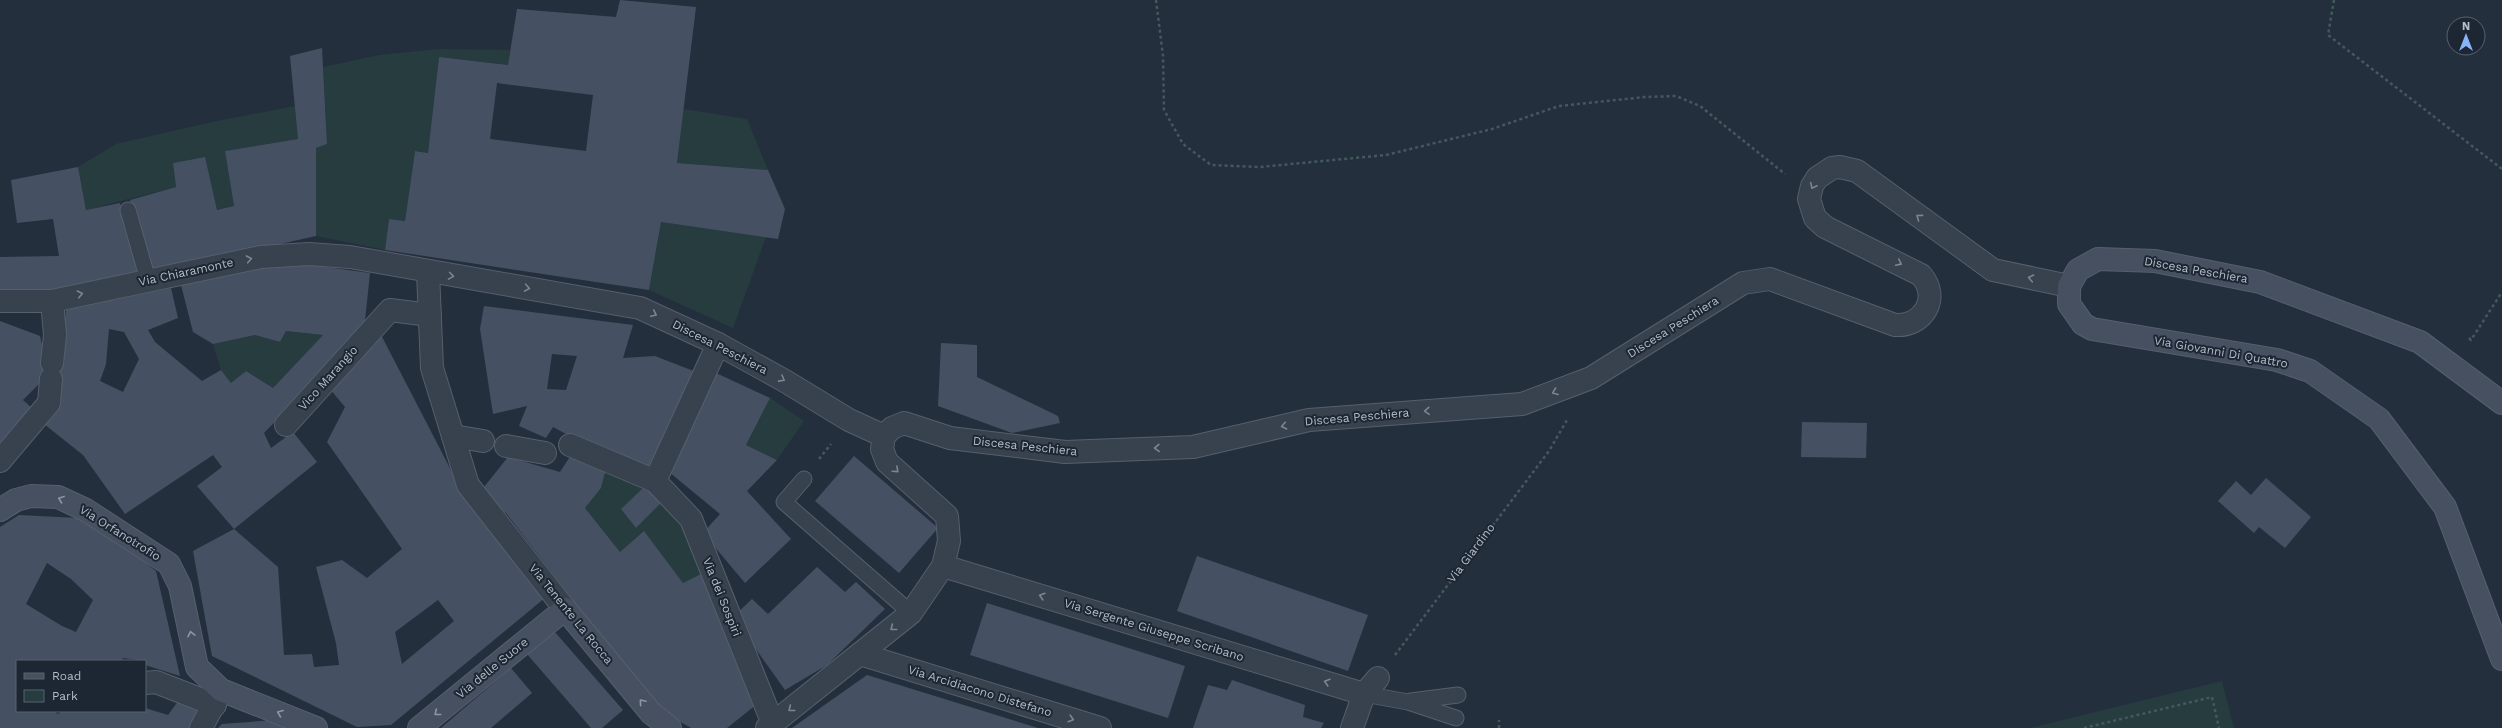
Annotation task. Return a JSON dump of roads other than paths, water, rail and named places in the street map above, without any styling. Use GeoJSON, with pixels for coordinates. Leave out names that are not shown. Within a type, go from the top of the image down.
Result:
{"type":"FeatureCollection","features":[{"type":"Feature","properties":{"kind":"street","name":"Discesa Peschiera"},"geometry":{"type":"LineString","coordinates":[[428,272],[640,308],[718,344],[785,381],[849,420],[884,436],[892,428],[904,423],[950,438],[1065,452],[1193,447],[1310,420],[1522,404],[1591,378],[1744,283],[1758,279],[1770,279],[1895,325],[1910,324],[1922,316],[1929,303],[1930,296],[1927,284],[1921,275],[1819,223],[1811,212],[1810,192],[1814,182],[1832,168],[1849,168],[1857,171],[1993,270],[2069,286],[2078,270],[2088,263],[2106,258],[2155,261],[2260,282],[2420,342],[2502,403]]}},
{"type":"Feature","properties":{"kind":"street","name":"Via Chiaramonte"},"geometry":{"type":"LineString","coordinates":[[0,301],[52,301],[261,257],[309,254],[372,261],[428,272]]}},
{"type":"Feature","properties":{"kind":"street","name":"Via Tenente La Rocca"},"geometry":{"type":"LineString","coordinates":[[428,272],[432,368],[468,485],[565,609],[651,713],[670,728]]}},
{"type":"Feature","properties":{"kind":"street","name":"Via Giovanni Di Quattro"},"geometry":{"type":"LineString","coordinates":[[2069,286],[2069,304],[2075,315],[2083,324],[2092,329],[2277,360],[2310,371],[2379,419],[2445,507],[2502,659]]}},
{"type":"Feature","properties":{"kind":"street"},"geometry":{"type":"LineString","coordinates":[[0,462],[49,403],[55,335],[52,301]]}},
{"type":"Feature","properties":{"kind":"street","name":"Vico Marangio"},"geometry":{"type":"LineString","coordinates":[[286,425],[390,310],[430,315]]}},
{"type":"Feature","properties":{"kind":"street"},"geometry":{"type":"LineString","coordinates":[[655,481],[718,344]]}},
{"type":"Feature","properties":{"kind":"street"},"geometry":{"type":"LineString","coordinates":[[453,436],[483,441]]}},
{"type":"Feature","properties":{"kind":"street"},"geometry":{"type":"LineString","coordinates":[[770,726],[912,613],[943,566],[949,541],[946,516],[887,462],[882,449],[884,436]]}},
{"type":"Feature","properties":{"kind":"street","name":"Via dei Sospiri"},"geometry":{"type":"LineString","coordinates":[[570,445],[655,481],[691,519],[770,726]]}},
{"type":"Feature","properties":{"kind":"street"},"geometry":{"type":"LineString","coordinates":[[506,446],[545,453]]}},
{"type":"Feature","properties":{"kind":"street","name":"Via Orfanotrofio"},"geometry":{"type":"LineString","coordinates":[[0,510],[16,500],[31,496],[58,497],[86,510],[169,564],[180,586],[197,667],[218,697],[316,728]]}},
{"type":"Feature","properties":{"kind":"street","name":"Via Sergente Giuseppe Scribano"},"geometry":{"type":"LineString","coordinates":[[943,566],[1371,686]]}},
{"type":"Feature","properties":{"kind":"street","name":"Via delle Suore"},"geometry":{"type":"LineString","coordinates":[[419,728],[565,609]]}},
{"type":"Feature","properties":{"kind":"street","name":"Via Arcidiacono Distefano"},"geometry":{"type":"LineString","coordinates":[[860,654],[1100,728]]}},
{"type":"Feature","properties":{"kind":"street"},"geometry":{"type":"LineString","coordinates":[[146,683],[156,682],[218,697],[201,728]]}},
{"type":"Feature","properties":{"kind":"street"},"geometry":{"type":"LineString","coordinates":[[1352,728],[1371,686]]}},
{"type":"Feature","properties":{"kind":"lane"},"geometry":{"type":"LineString","coordinates":[[128,210],[148,280]]}},
{"type":"Feature","properties":{"kind":"lane"},"geometry":{"type":"LineString","coordinates":[[804,480],[784,502],[912,613]]}},
{"type":"Feature","properties":{"kind":"lane"},"geometry":{"type":"LineString","coordinates":[[1371,686],[1408,702],[1456,718]]}},
{"type":"Feature","properties":{"kind":"lane"},"geometry":{"type":"LineString","coordinates":[[1408,702],[1458,695]]}}]}
